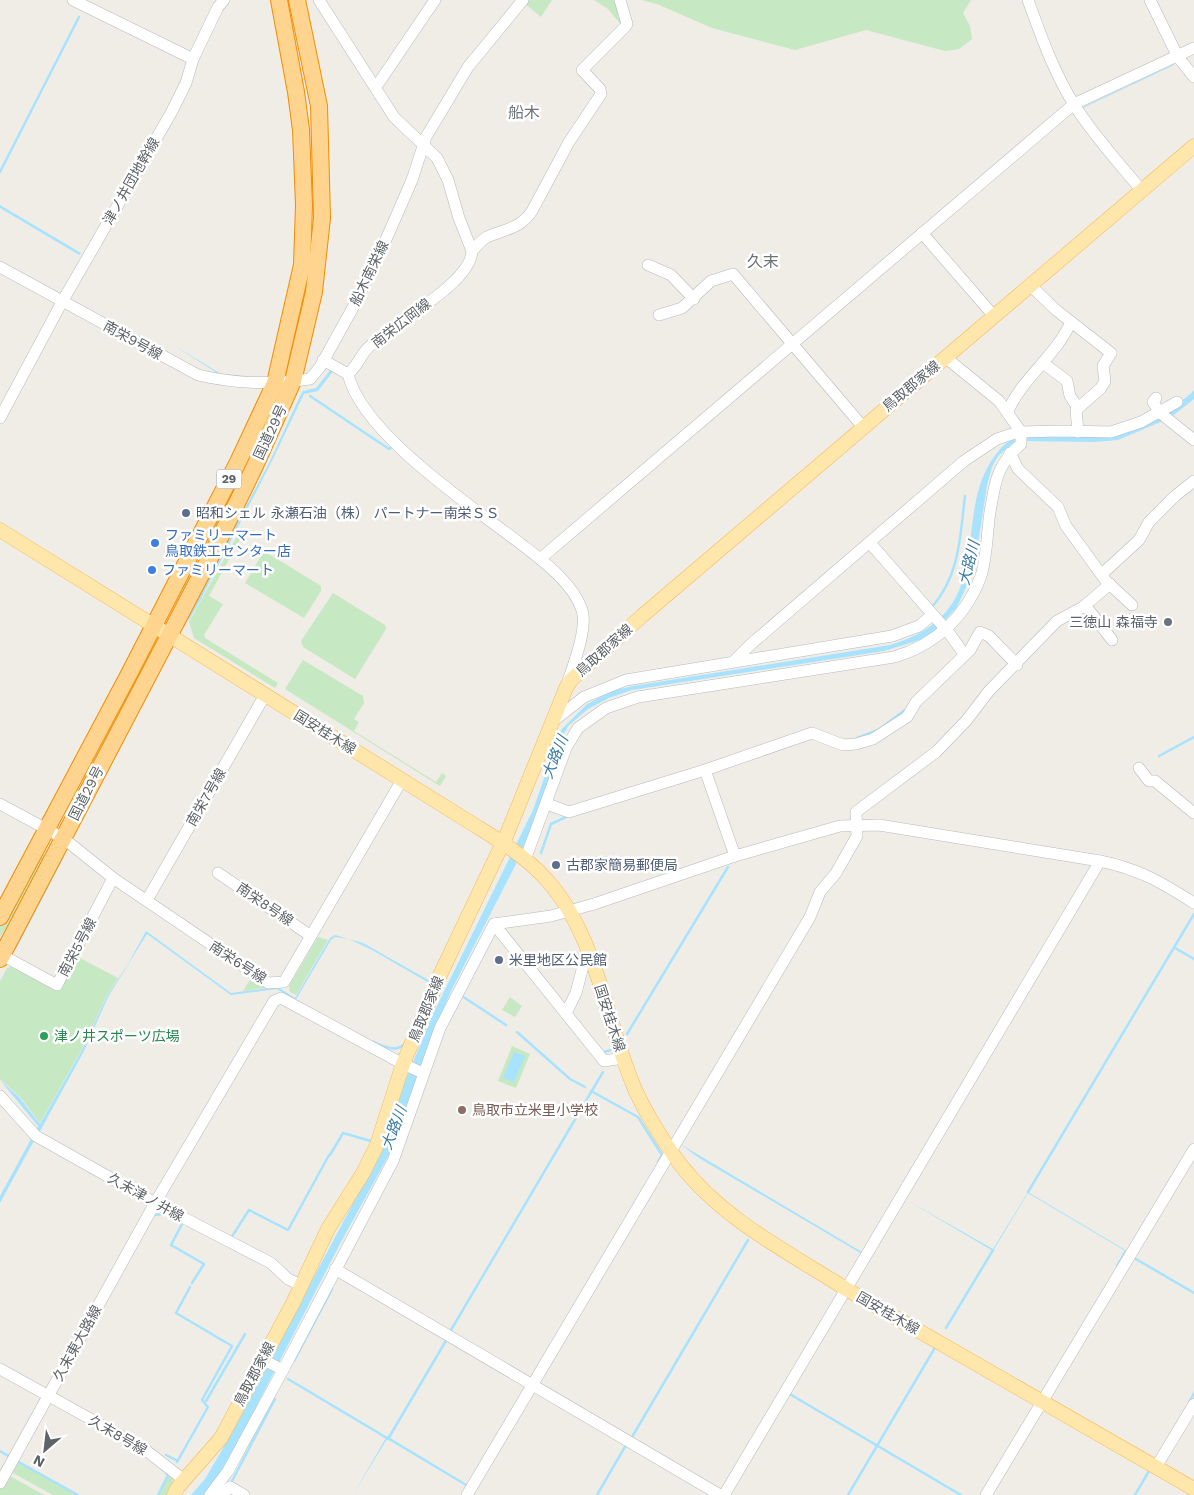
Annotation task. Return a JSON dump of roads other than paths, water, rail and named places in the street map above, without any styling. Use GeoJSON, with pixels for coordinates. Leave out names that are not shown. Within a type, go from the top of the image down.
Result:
{"type":"FeatureCollection","features":[{"type":"Feature","properties":{"kind":"highway","name":"国道29号"},"geometry":{"type":"LineString","coordinates":[[0,917],[238,462],[275,384],[302,265],[304,205],[301,130],[279,0]]}},
{"type":"Feature","properties":{"kind":"highway","name":"国道29号"},"geometry":{"type":"LineString","coordinates":[[1,956],[234,508],[293,381],[314,292],[322,218],[319,106],[297,0]]}},
{"type":"Feature","properties":{"kind":"main road","name":"鳥取郡家線"},"geometry":{"type":"LineString","coordinates":[[174,1495],[184,1480],[221,1438],[263,1360],[328,1229],[363,1173],[377,1145],[405,1065],[441,973],[515,853],[552,722],[566,688],[580,670],[628,628],[993,315],[1194,146]]}},
{"type":"Feature","properties":{"kind":"main road","name":"国安桂木線"},"geometry":{"type":"LineString","coordinates":[[0,530],[402,780],[515,853],[546,879],[569,911],[587,951],[632,1084],[645,1109],[671,1150],[695,1180],[729,1212],[792,1256],[1194,1489]]}},
{"type":"Feature","properties":{"kind":"street"},"geometry":{"type":"LineString","coordinates":[[73,0],[193,59]]}},
{"type":"Feature","properties":{"kind":"street","name":"津ノ井団地幹線"},"geometry":{"type":"LineString","coordinates":[[0,418],[62,302],[171,113],[186,83],[193,59],[218,6],[224,0]]}},
{"type":"Feature","properties":{"kind":"street"},"geometry":{"type":"LineString","coordinates":[[319,0],[394,117],[437,158],[448,180],[459,218],[472,252],[485,238],[515,227],[525,221],[569,142],[601,94],[600,89],[582,70],[625,27],[626,24],[620,0]]}},
{"type":"Feature","properties":{"kind":"street"},"geometry":{"type":"LineString","coordinates":[[376,87],[436,0]]}},
{"type":"Feature","properties":{"kind":"street","name":"船木南栄線"},"geometry":{"type":"LineString","coordinates":[[293,381],[310,379],[324,360],[356,302],[388,236],[412,180],[426,137],[468,67],[522,0]]}},
{"type":"Feature","properties":{"kind":"street"},"geometry":{"type":"LineString","coordinates":[[1028,0],[1044,44],[1074,104],[1095,135],[1142,191]]}},
{"type":"Feature","properties":{"kind":"street"},"geometry":{"type":"LineString","coordinates":[[1150,0],[1178,57],[1194,77]]}},
{"type":"Feature","properties":{"kind":"street"},"geometry":{"type":"LineString","coordinates":[[540,559],[1074,104],[1194,48]]}},
{"type":"Feature","properties":{"kind":"street"},"geometry":{"type":"LineString","coordinates":[[922,234],[993,315]]}},
{"type":"Feature","properties":{"kind":"street","name":"南栄広岡線"},"geometry":{"type":"LineString","coordinates":[[348,374],[367,349],[461,274],[472,252]]}},
{"type":"Feature","properties":{"kind":"street"},"geometry":{"type":"LineString","coordinates":[[648,264],[670,275],[694,299]]}},
{"type":"Feature","properties":{"kind":"street","name":"南栄9号線"},"geometry":{"type":"LineString","coordinates":[[0,268],[198,376],[228,382],[275,384],[293,381]]}},
{"type":"Feature","properties":{"kind":"street"},"geometry":{"type":"LineString","coordinates":[[659,315],[682,308],[694,299],[711,281],[733,274],[863,427]]}},
{"type":"Feature","properties":{"kind":"street"},"geometry":{"type":"LineString","coordinates":[[1030,284],[1070,322],[1111,353],[1103,366],[1105,381],[1101,388],[1078,408],[1075,414],[1078,432]]}},
{"type":"Feature","properties":{"kind":"street"},"geometry":{"type":"LineString","coordinates":[[1008,411],[1021,387],[1059,345],[1070,322]]}},
{"type":"Feature","properties":{"kind":"street"},"geometry":{"type":"LineString","coordinates":[[945,357],[999,401],[1008,411],[1021,437]]}},
{"type":"Feature","properties":{"kind":"street"},"geometry":{"type":"LineString","coordinates":[[324,360],[348,374],[357,397],[402,449],[540,559],[564,583],[582,610],[584,623],[566,688]]}},
{"type":"Feature","properties":{"kind":"street"},"geometry":{"type":"LineString","coordinates":[[1043,363],[1067,381],[1070,396],[1078,408]]}},
{"type":"Feature","properties":{"kind":"street"},"geometry":{"type":"LineString","coordinates":[[1156,398],[1153,402],[1159,412],[1194,440]]}},
{"type":"Feature","properties":{"kind":"street"},"geometry":{"type":"LineString","coordinates":[[734,661],[750,645],[970,457],[997,439],[1078,432],[1111,432],[1141,422],[1178,402]]}},
{"type":"Feature","properties":{"kind":"street"},"geometry":{"type":"LineString","coordinates":[[515,853],[547,804],[566,748],[578,728],[589,718],[613,704],[638,697],[894,656],[924,646],[946,630],[959,616],[980,577],[995,484],[1002,464],[1021,437]]}},
{"type":"Feature","properties":{"kind":"street"},"geometry":{"type":"LineString","coordinates":[[1010,453],[1018,469],[1058,507],[1066,526],[1110,584],[1132,605]]}},
{"type":"Feature","properties":{"kind":"street"},"geometry":{"type":"LineString","coordinates":[[1102,574],[1140,540],[1149,522],[1175,496],[1194,481]]}},
{"type":"Feature","properties":{"kind":"street"},"geometry":{"type":"LineString","coordinates":[[870,543],[946,630],[964,654]]}},
{"type":"Feature","properties":{"kind":"street"},"geometry":{"type":"LineString","coordinates":[[467,1495],[810,917],[820,892],[836,873],[848,854],[857,836],[856,812],[949,740],[989,691],[1017,665],[1057,621],[1086,605],[1110,584]]}},
{"type":"Feature","properties":{"kind":"street"},"geometry":{"type":"LineString","coordinates":[[1086,605],[1112,640]]}},
{"type":"Feature","properties":{"kind":"street"},"geometry":{"type":"LineString","coordinates":[[552,722],[578,701],[626,680],[892,636],[919,626],[933,615]]}},
{"type":"Feature","properties":{"kind":"street"},"geometry":{"type":"LineString","coordinates":[[547,804],[569,812],[705,770],[812,733],[843,745],[856,744],[872,739],[907,717],[916,702],[970,650],[980,632],[989,636],[1017,665]]}},
{"type":"Feature","properties":{"kind":"street","name":"南栄7号線"},"geometry":{"type":"LineString","coordinates":[[147,900],[265,695]]}},
{"type":"Feature","properties":{"kind":"street"},"geometry":{"type":"LineString","coordinates":[[578,701],[589,718]]}},
{"type":"Feature","properties":{"kind":"street"},"geometry":{"type":"LineString","coordinates":[[1139,768],[1149,781],[1155,781],[1194,813]]}},
{"type":"Feature","properties":{"kind":"street"},"geometry":{"type":"LineString","coordinates":[[705,770],[735,856]]}},
{"type":"Feature","properties":{"kind":"street","name":"南栄6号線"},"geometry":{"type":"LineString","coordinates":[[0,804],[63,838],[113,878],[268,983],[284,982],[402,780]]}},
{"type":"Feature","properties":{"kind":"street"},"geometry":{"type":"LineString","coordinates":[[494,924],[551,916],[569,911],[735,856],[840,826],[879,825],[1130,867],[1194,903]]}},
{"type":"Feature","properties":{"kind":"street"},"geometry":{"type":"LineString","coordinates":[[724,1495],[1100,861]]}},
{"type":"Feature","properties":{"kind":"street","name":"南栄8号線"},"geometry":{"type":"LineString","coordinates":[[218,873],[311,936]]}},
{"type":"Feature","properties":{"kind":"street","name":"南栄5号線"},"geometry":{"type":"LineString","coordinates":[[1,956],[57,985],[113,878]]}},
{"type":"Feature","properties":{"kind":"street"},"geometry":{"type":"LineString","coordinates":[[494,924],[604,1061],[623,1058]]}},
{"type":"Feature","properties":{"kind":"street"},"geometry":{"type":"LineString","coordinates":[[210,1495],[228,1471],[393,1162],[440,1028],[494,924]]}},
{"type":"Feature","properties":{"kind":"street"},"geometry":{"type":"LineString","coordinates":[[566,1013],[576,993],[587,951]]}},
{"type":"Feature","properties":{"kind":"street","name":"久末東大路線"},"geometry":{"type":"LineString","coordinates":[[0,1483],[155,1203],[274,1001],[281,998],[405,1065]]}},
{"type":"Feature","properties":{"kind":"street"},"geometry":{"type":"LineString","coordinates":[[405,1065],[423,1073]]}},
{"type":"Feature","properties":{"kind":"street","name":"久末津ノ井線"},"geometry":{"type":"LineString","coordinates":[[0,1096],[36,1136],[155,1203],[272,1263],[288,1279],[301,1285]]}},
{"type":"Feature","properties":{"kind":"street"},"geometry":{"type":"LineString","coordinates":[[986,1495],[1194,1149]]}},
{"type":"Feature","properties":{"kind":"street"},"geometry":{"type":"LineString","coordinates":[[335,1269],[720,1495]]}},
{"type":"Feature","properties":{"kind":"street"},"geometry":{"type":"LineString","coordinates":[[263,1360],[282,1369]]}},
{"type":"Feature","properties":{"kind":"street","name":"久末8号線"},"geometry":{"type":"LineString","coordinates":[[0,1369],[143,1448],[184,1480]]}},
{"type":"Feature","properties":{"kind":"street"},"geometry":{"type":"LineString","coordinates":[[1156,1467],[1194,1404]]}},
{"type":"Feature","properties":{"kind":"street"},"geometry":{"type":"LineString","coordinates":[[222,1495],[230,1487],[244,1495]]}},
{"type":"Feature","properties":{"kind":"water"},"geometry":{"type":"Polygon","coordinates":[[[1174,65],[1081,109],[1081,108],[1174,65]]]}},
{"type":"Feature","properties":{"kind":"water"},"geometry":{"type":"Polygon","coordinates":[[[0,205],[81,253],[79,255],[0,208],[0,205]]]}},
{"type":"Feature","properties":{"kind":"water"},"geometry":{"type":"Polygon","coordinates":[[[172,344],[221,374],[249,377],[220,375],[172,344]]]}},
{"type":"Feature","properties":{"kind":"water"},"geometry":{"type":"Polygon","coordinates":[[[332,368],[334,370],[318,391],[304,394],[272,461],[189,620],[186,618],[270,461],[300,396],[303,391],[316,388],[332,368]]]}},
{"type":"Feature","properties":{"kind":"water","name":"大路川"},"geometry":{"type":"Polygon","coordinates":[[[1194,390],[1194,399],[1170,418],[1118,440],[1095,442],[1017,441],[998,456],[992,467],[987,485],[974,570],[957,607],[937,629],[923,639],[884,651],[632,690],[609,698],[588,709],[568,726],[561,740],[538,812],[515,866],[451,991],[431,1038],[392,1149],[341,1242],[227,1463],[204,1495],[191,1495],[205,1479],[222,1450],[359,1192],[433,1014],[533,810],[561,730],[587,704],[612,691],[633,686],[890,645],[926,629],[949,608],[962,584],[976,500],[985,472],[1002,447],[1011,440],[1031,434],[1086,435],[1103,431],[1169,407],[1181,401],[1194,390]]]}},
{"type":"Feature","properties":{"kind":"water"},"geometry":{"type":"Polygon","coordinates":[[[62,856],[64,857],[16,949],[13,948],[62,856]]]}},
{"type":"Feature","properties":{"kind":"water"},"geometry":{"type":"Polygon","coordinates":[[[146,931],[231,993],[278,987],[295,998],[330,938],[335,935],[349,939],[335,937],[331,940],[295,1001],[277,989],[231,995],[147,934],[108,997],[84,1051],[39,1133],[36,1131],[38,1126],[0,1080],[19,1097],[40,1124],[82,1050],[107,996],[128,964],[146,931]]]}},
{"type":"Feature","properties":{"kind":"water"},"geometry":{"type":"Polygon","coordinates":[[[349,939],[363,943],[432,982],[431,984],[349,939]]]}},
{"type":"Feature","properties":{"kind":"water"},"geometry":{"type":"Polygon","coordinates":[[[514,1052],[525,1056],[514,1082],[503,1078],[514,1052]]]}},
{"type":"Feature","properties":{"kind":"water"},"geometry":{"type":"Polygon","coordinates":[[[32,1137],[35,1139],[0,1203],[0,1196],[32,1137]]]}},
{"type":"Feature","properties":{"kind":"water"},"geometry":{"type":"Polygon","coordinates":[[[1194,1139],[1127,1252],[1028,1193],[993,1251],[905,1199],[993,1249],[1028,1192],[1127,1251],[1194,1139]]]}},
{"type":"Feature","properties":{"kind":"water"},"geometry":{"type":"Polygon","coordinates":[[[680,1144],[862,1252],[862,1254],[699,1158],[680,1144]]]}},
{"type":"Feature","properties":{"kind":"water"},"geometry":{"type":"Polygon","coordinates":[[[387,1436],[470,1486],[469,1488],[387,1439],[353,1495],[387,1436]]]}},
{"type":"Feature","properties":{"kind":"waterway"},"geometry":{"type":"LineString","coordinates":[[0,172],[79,17]]}},
{"type":"Feature","properties":{"kind":"waterway"},"geometry":{"type":"LineString","coordinates":[[310,396],[389,449],[392,446]]}},
{"type":"Feature","properties":{"kind":"waterway","name":"大路川"},"geometry":{"type":"LineString","coordinates":[[932,607],[941,595],[953,568],[960,540],[965,496]]}},
{"type":"Feature","properties":{"kind":"waterway"},"geometry":{"type":"LineString","coordinates":[[857,738],[878,730],[905,710]]}},
{"type":"Feature","properties":{"kind":"waterway"},"geometry":{"type":"LineString","coordinates":[[1159,756],[1194,737]]}},
{"type":"Feature","properties":{"kind":"waterway"},"geometry":{"type":"LineString","coordinates":[[541,853],[551,824],[566,817]]}},
{"type":"Feature","properties":{"kind":"waterway"},"geometry":{"type":"LineString","coordinates":[[627,1034],[728,867]]}},
{"type":"Feature","properties":{"kind":"waterway"},"geometry":{"type":"LineString","coordinates":[[1028,1192],[1194,914]]}},
{"type":"Feature","properties":{"kind":"waterway"},"geometry":{"type":"LineString","coordinates":[[1175,948],[1194,959]]}},
{"type":"Feature","properties":{"kind":"waterway"},"geometry":{"type":"LineString","coordinates":[[462,996],[506,1025]]}},
{"type":"Feature","properties":{"kind":"waterway"},"geometry":{"type":"LineString","coordinates":[[517,1032],[570,1079],[585,1087]]}},
{"type":"Feature","properties":{"kind":"waterway"},"geometry":{"type":"LineString","coordinates":[[373,1042],[393,1048],[401,1047],[405,1044]]}},
{"type":"Feature","properties":{"kind":"waterway"},"geometry":{"type":"LineString","coordinates":[[604,1052],[611,1050]]}},
{"type":"Feature","properties":{"kind":"waterway"},"geometry":{"type":"LineString","coordinates":[[451,1330],[603,1072]]}},
{"type":"Feature","properties":{"kind":"waterway"},"geometry":{"type":"LineString","coordinates":[[591,1091],[638,1117],[662,1155],[658,1162]]}},
{"type":"Feature","properties":{"kind":"waterway"},"geometry":{"type":"LineString","coordinates":[[330,1155],[343,1133],[371,1141]]}},
{"type":"Feature","properties":{"kind":"waterway"},"geometry":{"type":"LineString","coordinates":[[231,1238],[249,1210],[288,1230],[329,1155]]}},
{"type":"Feature","properties":{"kind":"waterway"},"geometry":{"type":"LineString","coordinates":[[153,1215],[165,1214]]}},
{"type":"Feature","properties":{"kind":"waterway"},"geometry":{"type":"LineString","coordinates":[[182,1224],[171,1245],[204,1264],[192,1283]]}},
{"type":"Feature","properties":{"kind":"waterway"},"geometry":{"type":"LineString","coordinates":[[632,1437],[748,1240]]}},
{"type":"Feature","properties":{"kind":"waterway"},"geometry":{"type":"LineString","coordinates":[[946,1328],[993,1250]]}},
{"type":"Feature","properties":{"kind":"waterway"},"geometry":{"type":"LineString","coordinates":[[1117,1266],[1125,1252]]}},
{"type":"Feature","properties":{"kind":"waterway"},"geometry":{"type":"LineString","coordinates":[[1136,1259],[1194,1293]]}},
{"type":"Feature","properties":{"kind":"waterway"},"geometry":{"type":"LineString","coordinates":[[177,1462],[208,1407],[202,1400],[232,1346],[176,1313],[190,1287]]}},
{"type":"Feature","properties":{"kind":"waterway"},"geometry":{"type":"LineString","coordinates":[[294,1361],[332,1289]]}},
{"type":"Feature","properties":{"kind":"waterway"},"geometry":{"type":"LineString","coordinates":[[206,1401],[245,1334]]}},
{"type":"Feature","properties":{"kind":"waterway"},"geometry":{"type":"LineString","coordinates":[[388,1439],[447,1339]]}},
{"type":"Feature","properties":{"kind":"waterway"},"geometry":{"type":"LineString","coordinates":[[848,1495],[936,1346]]}},
{"type":"Feature","properties":{"kind":"waterway"},"geometry":{"type":"LineString","coordinates":[[288,1379],[387,1438]]}},
{"type":"Feature","properties":{"kind":"waterway"},"geometry":{"type":"LineString","coordinates":[[788,1393],[961,1495]]}},
{"type":"Feature","properties":{"kind":"waterway"},"geometry":{"type":"LineString","coordinates":[[1189,1403],[1194,1393]]}},
{"type":"Feature","properties":{"kind":"waterway"},"geometry":{"type":"LineString","coordinates":[[232,1481],[275,1399]]}},
{"type":"Feature","properties":{"kind":"waterway"},"geometry":{"type":"LineString","coordinates":[[597,1495],[626,1445]]}},
{"type":"Feature","properties":{"kind":"waterway"},"geometry":{"type":"LineString","coordinates":[[0,1451],[10,1457]]}},
{"type":"Feature","properties":{"kind":"waterway"},"geometry":{"type":"LineString","coordinates":[[166,1455],[178,1461]]}},
{"type":"Feature","properties":{"kind":"waterway"},"geometry":{"type":"LineString","coordinates":[[17,1461],[78,1495]]}},
{"type":"Feature","properties":{"kind":"waterway"},"geometry":{"type":"LineString","coordinates":[[1135,1495],[1149,1471]]}},
{"type":"Feature","properties":{"kind":"waterway"},"geometry":{"type":"LineString","coordinates":[[158,1495],[168,1475],[166,1473]]}},
{"type":"Feature","properties":{"kind":"place","name":"昭和シェル 永瀬石油（株） パートナー南栄ＳＳ"},"geometry":{"type":"Point","coordinates":[186,513]}},
{"type":"Feature","properties":{"kind":"place","name":"ファミリーマート 鳥取鉄工センター店"},"geometry":{"type":"Point","coordinates":[155,543]}},
{"type":"Feature","properties":{"kind":"place","name":"ファミリーマート"},"geometry":{"type":"Point","coordinates":[152,570]}},
{"type":"Feature","properties":{"kind":"place","name":"三徳山 森福寺"},"geometry":{"type":"Point","coordinates":[1168,622]}},
{"type":"Feature","properties":{"kind":"place","name":"古郡家簡易郵便局"},"geometry":{"type":"Point","coordinates":[556,865]}},
{"type":"Feature","properties":{"kind":"place","name":"米里地区公民館"},"geometry":{"type":"Point","coordinates":[499,960]}},
{"type":"Feature","properties":{"kind":"place","name":"津ノ井スポーツ広場"},"geometry":{"type":"Point","coordinates":[44,1036]}},
{"type":"Feature","properties":{"kind":"place","name":"鳥取市立米里小学校"},"geometry":{"type":"Point","coordinates":[462,1110]}},
{"type":"Feature","properties":{"kind":"district","name":"船木"},"geometry":{"type":"Point","coordinates":[524,112]}},
{"type":"Feature","properties":{"kind":"district","name":"久末"},"geometry":{"type":"Point","coordinates":[763,261]}}]}
